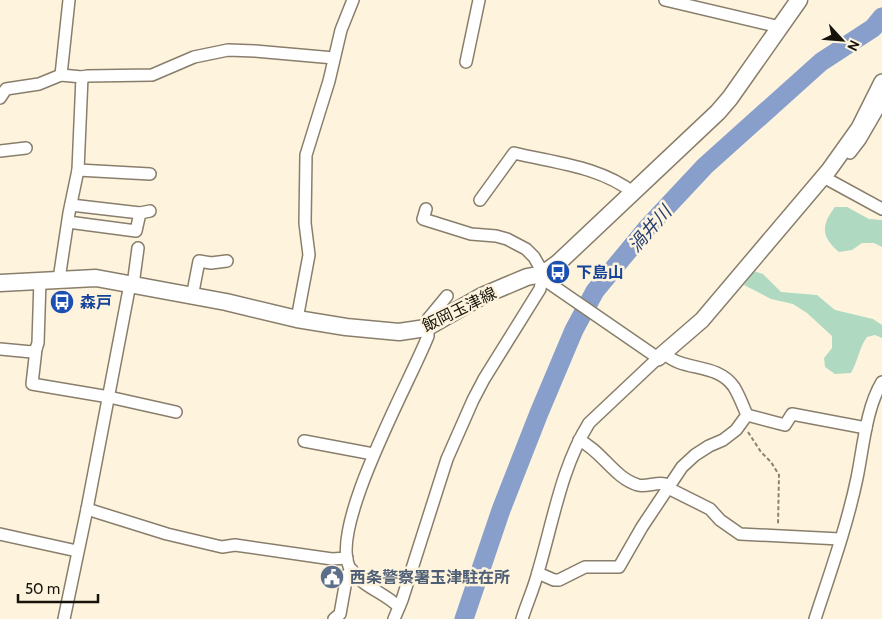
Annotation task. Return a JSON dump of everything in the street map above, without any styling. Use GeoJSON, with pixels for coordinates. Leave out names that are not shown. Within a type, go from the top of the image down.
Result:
{"type":"FeatureCollection","features":[{"type":"Feature","properties":{"kind":"main road","name":"飯岡玉津線"},"geometry":{"type":"LineString","coordinates":[[0,283],[96,278],[226,302],[297,319],[346,327],[399,332],[412,331],[428,326],[482,296],[527,277],[546,279],[558,263],[718,112],[730,98],[799,0]]}},
{"type":"Feature","properties":{"kind":"street"},"geometry":{"type":"LineString","coordinates":[[61,75],[68,0]]}},
{"type":"Feature","properties":{"kind":"street"},"geometry":{"type":"LineString","coordinates":[[297,319],[309,255],[305,223],[306,155],[318,119],[341,30],[353,0]]}},
{"type":"Feature","properties":{"kind":"street"},"geometry":{"type":"LineString","coordinates":[[466,62],[479,0]]}},
{"type":"Feature","properties":{"kind":"street"},"geometry":{"type":"LineString","coordinates":[[665,0],[780,27]]}},
{"type":"Feature","properties":{"kind":"street"},"geometry":{"type":"LineString","coordinates":[[0,98],[6,89],[39,84],[61,75],[82,77],[152,75],[194,57],[228,50],[334,58]]}},
{"type":"Feature","properties":{"kind":"street"},"geometry":{"type":"LineString","coordinates":[[59,279],[78,170],[82,77]]}},
{"type":"Feature","properties":{"kind":"street"},"geometry":{"type":"LineString","coordinates":[[522,619],[538,573],[570,460],[589,423],[702,320],[850,142],[870,108],[882,82]]}},
{"type":"Feature","properties":{"kind":"street"},"geometry":{"type":"LineString","coordinates":[[807,195],[827,180],[860,140],[882,102]]}},
{"type":"Feature","properties":{"kind":"street"},"geometry":{"type":"LineString","coordinates":[[0,151],[26,148]]}},
{"type":"Feature","properties":{"kind":"street"},"geometry":{"type":"LineString","coordinates":[[480,200],[514,153],[547,161],[573,164],[588,169],[622,184],[634,193]]}},
{"type":"Feature","properties":{"kind":"street"},"geometry":{"type":"LineString","coordinates":[[78,170],[150,174]]}},
{"type":"Feature","properties":{"kind":"street"},"geometry":{"type":"LineString","coordinates":[[827,180],[881,208]]}},
{"type":"Feature","properties":{"kind":"street"},"geometry":{"type":"LineString","coordinates":[[68,222],[136,231],[145,212],[71,205]]}},
{"type":"Feature","properties":{"kind":"street"},"geometry":{"type":"LineString","coordinates":[[426,209],[423,219],[471,234],[507,239],[526,249],[534,257],[546,279],[612,326],[661,356],[714,371],[733,386],[745,419]]}},
{"type":"Feature","properties":{"kind":"street"},"geometry":{"type":"LineString","coordinates":[[64,619],[138,248]]}},
{"type":"Feature","properties":{"kind":"street"},"geometry":{"type":"LineString","coordinates":[[192,297],[198,261],[211,263],[227,261]]}},
{"type":"Feature","properties":{"kind":"street"},"geometry":{"type":"LineString","coordinates":[[394,619],[447,458],[472,400],[546,279]]}},
{"type":"Feature","properties":{"kind":"street"},"geometry":{"type":"LineString","coordinates":[[40,280],[38,344],[32,384],[109,397],[176,412]]}},
{"type":"Feature","properties":{"kind":"street"},"geometry":{"type":"LineString","coordinates":[[399,607],[390,598],[368,586],[352,570],[347,558],[346,546],[359,493],[373,454],[426,341],[428,319],[447,296]]}},
{"type":"Feature","properties":{"kind":"street"},"geometry":{"type":"LineString","coordinates":[[0,349],[32,352],[36,349]]}},
{"type":"Feature","properties":{"kind":"street"},"geometry":{"type":"LineString","coordinates":[[815,619],[857,478],[866,428],[877,391],[882,382]]}},
{"type":"Feature","properties":{"kind":"street"},"geometry":{"type":"LineString","coordinates":[[745,419],[785,425],[792,414],[866,428]]}},
{"type":"Feature","properties":{"kind":"street"},"geometry":{"type":"LineString","coordinates":[[538,573],[554,580],[559,580],[585,567],[619,567],[668,486],[682,467],[708,446],[723,440],[736,430],[745,419]]}},
{"type":"Feature","properties":{"kind":"street"},"geometry":{"type":"LineString","coordinates":[[579,440],[591,447],[621,475],[640,485],[661,483],[668,486],[710,509],[720,520],[740,534],[840,539]]}},
{"type":"Feature","properties":{"kind":"street"},"geometry":{"type":"LineString","coordinates":[[304,441],[373,454]]}},
{"type":"Feature","properties":{"kind":"street"},"geometry":{"type":"LineString","coordinates":[[87,509],[167,534],[222,548],[235,545],[332,559],[347,558]]}},
{"type":"Feature","properties":{"kind":"street"},"geometry":{"type":"LineString","coordinates":[[0,534],[77,551]]}},
{"type":"Feature","properties":{"kind":"street"},"geometry":{"type":"LineString","coordinates":[[334,619],[340,614],[347,575],[352,570]]}},
{"type":"Feature","properties":{"kind":"path"},"geometry":{"type":"LineString","coordinates":[[745,419],[761,452],[772,462],[779,475],[777,500],[779,536]]}},
{"type":"Feature","properties":{"kind":"green space"},"geometry":{"type":"Polygon","coordinates":[[[835,207],[847,207],[869,219],[882,220],[882,247],[874,243],[862,243],[852,250],[839,252],[829,241],[825,231],[827,220],[835,207]]]}},
{"type":"Feature","properties":{"kind":"green space"},"geometry":{"type":"Polygon","coordinates":[[[754,271],[763,274],[781,292],[817,295],[835,310],[873,319],[882,325],[882,338],[875,335],[867,337],[851,373],[835,374],[825,367],[824,358],[832,348],[832,336],[807,313],[793,304],[771,299],[744,285],[754,271]]]}},
{"type":"Feature","properties":{"kind":"waterway","name":"渦井川"},"geometry":{"type":"LineString","coordinates":[[464,619],[501,510],[539,413],[574,330],[595,291],[647,228],[705,166],[821,62],[873,28],[882,17]]}},
{"type":"Feature","properties":{"kind":"place","name":"下島山"},"geometry":{"type":"Point","coordinates":[558,272]}},
{"type":"Feature","properties":{"kind":"place","name":"森戸"},"geometry":{"type":"Point","coordinates":[62,302]}},
{"type":"Feature","properties":{"kind":"place","name":"西条警察署玉津駐在所"},"geometry":{"type":"Point","coordinates":[332,577]}}]}
